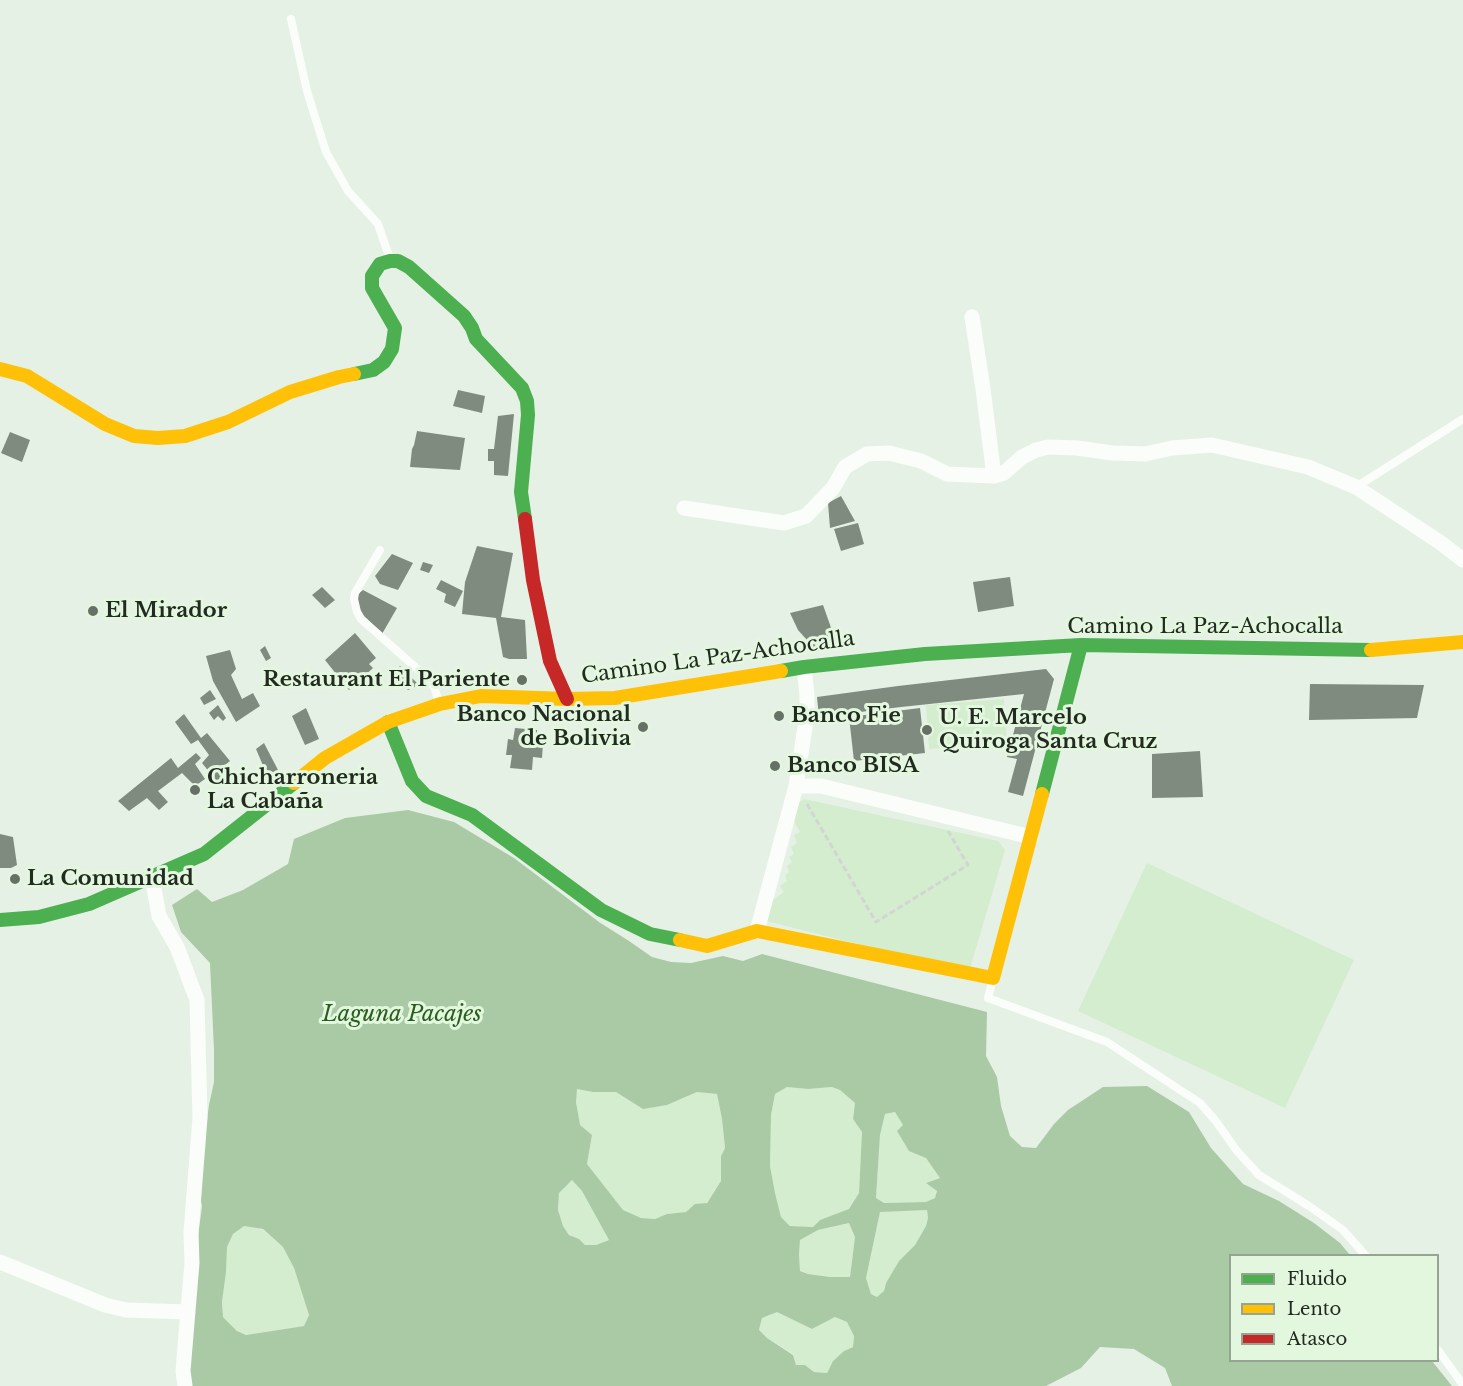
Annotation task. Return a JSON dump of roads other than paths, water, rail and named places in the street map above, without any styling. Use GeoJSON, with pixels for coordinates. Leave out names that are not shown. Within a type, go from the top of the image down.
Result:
{"type":"FeatureCollection","features":[{"type":"Feature","properties":{"kind":"street"},"geometry":{"type":"LineString","coordinates":[[0,369],[27,376],[105,424],[134,435],[158,438],[184,436],[228,422],[290,392],[339,377],[373,370],[384,362],[392,349],[395,328],[372,288],[372,276],[380,264],[390,261],[398,261],[409,267],[464,316],[476,339],[522,388],[527,401],[528,415],[520,492],[533,580],[550,660],[567,699]]}},
{"type":"Feature","properties":{"kind":"street"},"geometry":{"type":"LineString","coordinates":[[972,316],[994,477]]}},
{"type":"Feature","properties":{"kind":"street"},"geometry":{"type":"LineString","coordinates":[[684,508],[784,524],[806,516],[833,488],[845,467],[867,454],[889,453],[910,458],[947,474],[994,477],[1004,473],[1022,457],[1048,447],[1145,454],[1172,448],[1212,445],[1308,467],[1356,487],[1463,560]]}},
{"type":"Feature","properties":{"kind":"street","name":"Camino La Paz-Achocalla"},"geometry":{"type":"LineString","coordinates":[[0,920],[39,917],[89,904],[204,854],[326,759],[388,722],[440,704],[481,696],[615,698],[804,667],[925,654],[1081,645],[1376,650],[1463,642]]}},
{"type":"Feature","properties":{"kind":"street"},"geometry":{"type":"LineString","coordinates":[[388,722],[412,781],[426,796],[472,815],[601,910],[650,934],[707,946],[757,931],[993,978],[1081,645]]}},
{"type":"Feature","properties":{"kind":"street"},"geometry":{"type":"LineString","coordinates":[[757,931],[796,786],[807,714],[804,667]]}},
{"type":"Feature","properties":{"kind":"street"},"geometry":{"type":"LineString","coordinates":[[796,786],[821,786],[1031,837]]}},
{"type":"Feature","properties":{"kind":"street"},"geometry":{"type":"LineString","coordinates":[[152,877],[159,916],[177,947],[197,1000],[200,1118],[183,1371],[185,1386]]}},
{"type":"Feature","properties":{"kind":"street"},"geometry":{"type":"LineString","coordinates":[[0,1262],[105,1305],[126,1310],[188,1312]]}},
{"type":"Feature","properties":{"kind":"lane"},"geometry":{"type":"LineString","coordinates":[[291,19],[307,91],[326,152],[348,191],[378,224],[390,261]]}},
{"type":"Feature","properties":{"kind":"lane"},"geometry":{"type":"LineString","coordinates":[[1356,487],[1463,419]]}},
{"type":"Feature","properties":{"kind":"lane"},"geometry":{"type":"LineString","coordinates":[[380,550],[357,587],[354,605],[361,619],[422,673],[434,687],[440,704]]}},
{"type":"Feature","properties":{"kind":"lane"},"geometry":{"type":"LineString","coordinates":[[993,978],[988,998],[1107,1042],[1200,1103],[1237,1151],[1259,1175],[1343,1230],[1364,1254]]}},
{"type":"Feature","properties":{"kind":"lane"},"geometry":{"type":"LineString","coordinates":[[1439,1353],[1463,1385]]}},
{"type":"Feature","properties":{"kind":"water","name":"Laguna Pacajes"},"geometry":{"type":"Polygon","coordinates":[[[408,810],[454,822],[514,858],[599,922],[652,957],[671,962],[691,963],[723,956],[743,961],[762,954],[987,1012],[986,1056],[997,1077],[1001,1106],[1010,1136],[1022,1147],[1036,1148],[1068,1110],[1103,1087],[1147,1086],[1189,1112],[1211,1148],[1243,1184],[1279,1201],[1314,1223],[1340,1243],[1349,1254],[1229,1254],[1229,1362],[1433,1362],[1452,1386],[1172,1386],[1165,1368],[1134,1349],[1100,1347],[1081,1368],[1046,1386],[188,1386],[196,1253],[202,1206],[198,1186],[214,1082],[214,1050],[210,963],[181,932],[172,905],[197,889],[212,902],[243,890],[288,864],[294,839],[345,818],[408,810]],[[787,1087],[775,1094],[771,1115],[770,1166],[781,1217],[790,1226],[813,1227],[820,1220],[849,1209],[859,1193],[862,1132],[853,1119],[855,1103],[840,1090],[832,1087],[808,1089],[787,1087]],[[577,1089],[576,1102],[580,1125],[592,1135],[587,1164],[623,1210],[641,1218],[655,1219],[667,1214],[686,1212],[695,1204],[707,1203],[721,1181],[721,1156],[725,1148],[717,1094],[697,1092],[667,1105],[643,1109],[616,1092],[577,1089]],[[895,1112],[885,1114],[880,1135],[876,1198],[884,1203],[926,1202],[935,1198],[937,1191],[926,1183],[940,1178],[926,1158],[909,1151],[897,1131],[903,1125],[895,1112]],[[572,1180],[559,1193],[558,1210],[563,1226],[569,1235],[579,1239],[585,1245],[596,1245],[609,1240],[582,1191],[572,1180]],[[927,1210],[880,1212],[866,1278],[871,1294],[877,1297],[884,1291],[899,1261],[915,1245],[928,1218],[927,1210]],[[849,1223],[818,1230],[800,1240],[800,1271],[830,1277],[850,1277],[855,1237],[849,1223]],[[244,1226],[233,1234],[227,1247],[222,1302],[223,1317],[237,1331],[246,1335],[304,1326],[309,1315],[294,1268],[283,1247],[263,1229],[244,1226]],[[777,1312],[762,1318],[759,1330],[793,1355],[796,1365],[805,1365],[814,1372],[827,1373],[833,1361],[844,1351],[853,1347],[854,1336],[847,1322],[835,1317],[812,1329],[777,1312]]]}},
{"type":"Feature","properties":{"kind":"place","name":"El Mirador"},"geometry":{"type":"Point","coordinates":[93,611]}},
{"type":"Feature","properties":{"kind":"place","name":"Restaurant El Pariente"},"geometry":{"type":"Point","coordinates":[522,680]}},
{"type":"Feature","properties":{"kind":"place","name":"Banco Fie"},"geometry":{"type":"Point","coordinates":[779,716]}},
{"type":"Feature","properties":{"kind":"place","name":"Banco Nacional de Bolivia"},"geometry":{"type":"Point","coordinates":[643,727]}},
{"type":"Feature","properties":{"kind":"place","name":"U. E. Marcelo Quiroga Santa Cruz"},"geometry":{"type":"Point","coordinates":[927,730]}},
{"type":"Feature","properties":{"kind":"place","name":"Banco BISA"},"geometry":{"type":"Point","coordinates":[775,766]}},
{"type":"Feature","properties":{"kind":"place","name":"Chicharroneria La Cabaña"},"geometry":{"type":"Point","coordinates":[195,790]}},
{"type":"Feature","properties":{"kind":"place","name":"La Comunidad"},"geometry":{"type":"Point","coordinates":[15,879]}}]}
